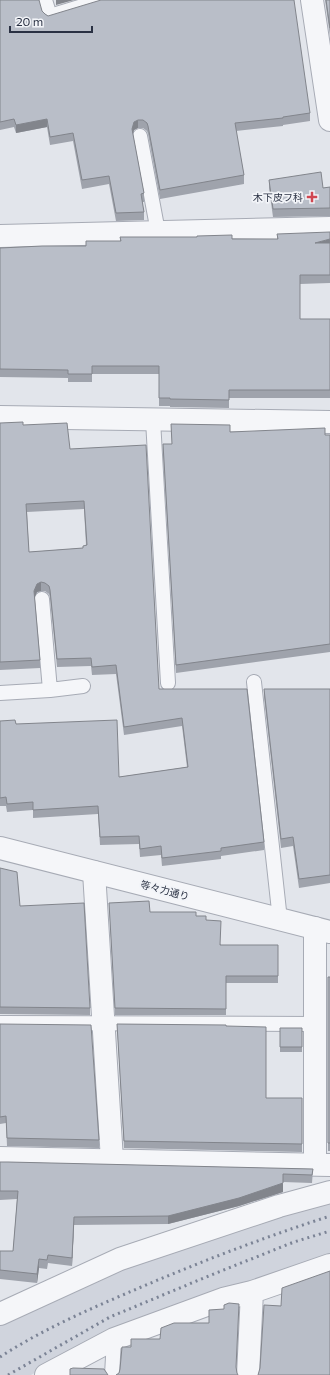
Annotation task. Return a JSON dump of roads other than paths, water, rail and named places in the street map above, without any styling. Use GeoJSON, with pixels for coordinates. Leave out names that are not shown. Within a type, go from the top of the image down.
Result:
{"type":"FeatureCollection","features":[{"type":"Feature","properties":{"kind":"street"},"geometry":{"type":"LineString","coordinates":[[312,0],[330,120]]}},
{"type":"Feature","properties":{"kind":"street"},"geometry":{"type":"LineString","coordinates":[[0,236],[330,228]]}},
{"type":"Feature","properties":{"kind":"street"},"geometry":{"type":"LineString","coordinates":[[0,417],[330,422]]}},
{"type":"Feature","properties":{"kind":"street","name":"等々力通り"},"geometry":{"type":"LineString","coordinates":[[0,848],[323,930]]}},
{"type":"Feature","properties":{"kind":"street"},"geometry":{"type":"LineString","coordinates":[[94,872],[112,1160]]}},
{"type":"Feature","properties":{"kind":"street"},"geometry":{"type":"LineString","coordinates":[[0,1158],[322,1165],[315,1024],[323,930]]}},
{"type":"Feature","properties":{"kind":"street"},"geometry":{"type":"LineString","coordinates":[[0,1314],[120,1259],[279,1206],[330,1192]]}},
{"type":"Feature","properties":{"kind":"street"},"geometry":{"type":"LineString","coordinates":[[46,1375],[114,1339],[223,1299],[252,1292],[330,1265]]}},
{"type":"Feature","properties":{"kind":"street"},"geometry":{"type":"LineString","coordinates":[[248,1375],[252,1292]]}},
{"type":"Feature","properties":{"kind":"lane"},"geometry":{"type":"LineString","coordinates":[[45,0],[50,16],[102,0]]}},
{"type":"Feature","properties":{"kind":"lane"},"geometry":{"type":"LineString","coordinates":[[140,136],[158,232]]}},
{"type":"Feature","properties":{"kind":"lane"},"geometry":{"type":"LineString","coordinates":[[153,420],[168,683]]}},
{"type":"Feature","properties":{"kind":"lane"},"geometry":{"type":"LineString","coordinates":[[42,599],[50,690]]}},
{"type":"Feature","properties":{"kind":"lane"},"geometry":{"type":"LineString","coordinates":[[254,682],[280,920]]}},
{"type":"Feature","properties":{"kind":"lane"},"geometry":{"type":"LineString","coordinates":[[0,693],[50,690],[83,686]]}},
{"type":"Feature","properties":{"kind":"lane"},"geometry":{"type":"LineString","coordinates":[[0,1023],[315,1024]]}},
{"type":"Feature","properties":{"kind":"lane"},"geometry":{"type":"LineString","coordinates":[[112,1375],[114,1339]]}},
{"type":"Feature","properties":{"kind":"railway"},"geometry":{"type":"LineString","coordinates":[[0,1357],[50,1328],[186,1268],[282,1232],[330,1216]]}},
{"type":"Feature","properties":{"kind":"railway"},"geometry":{"type":"LineString","coordinates":[[8,1375],[110,1317],[294,1242],[330,1231]]}},
{"type":"Feature","properties":{"kind":"place","name":"木下皮フ科"},"geometry":{"type":"Point","coordinates":[312,197]}}]}
